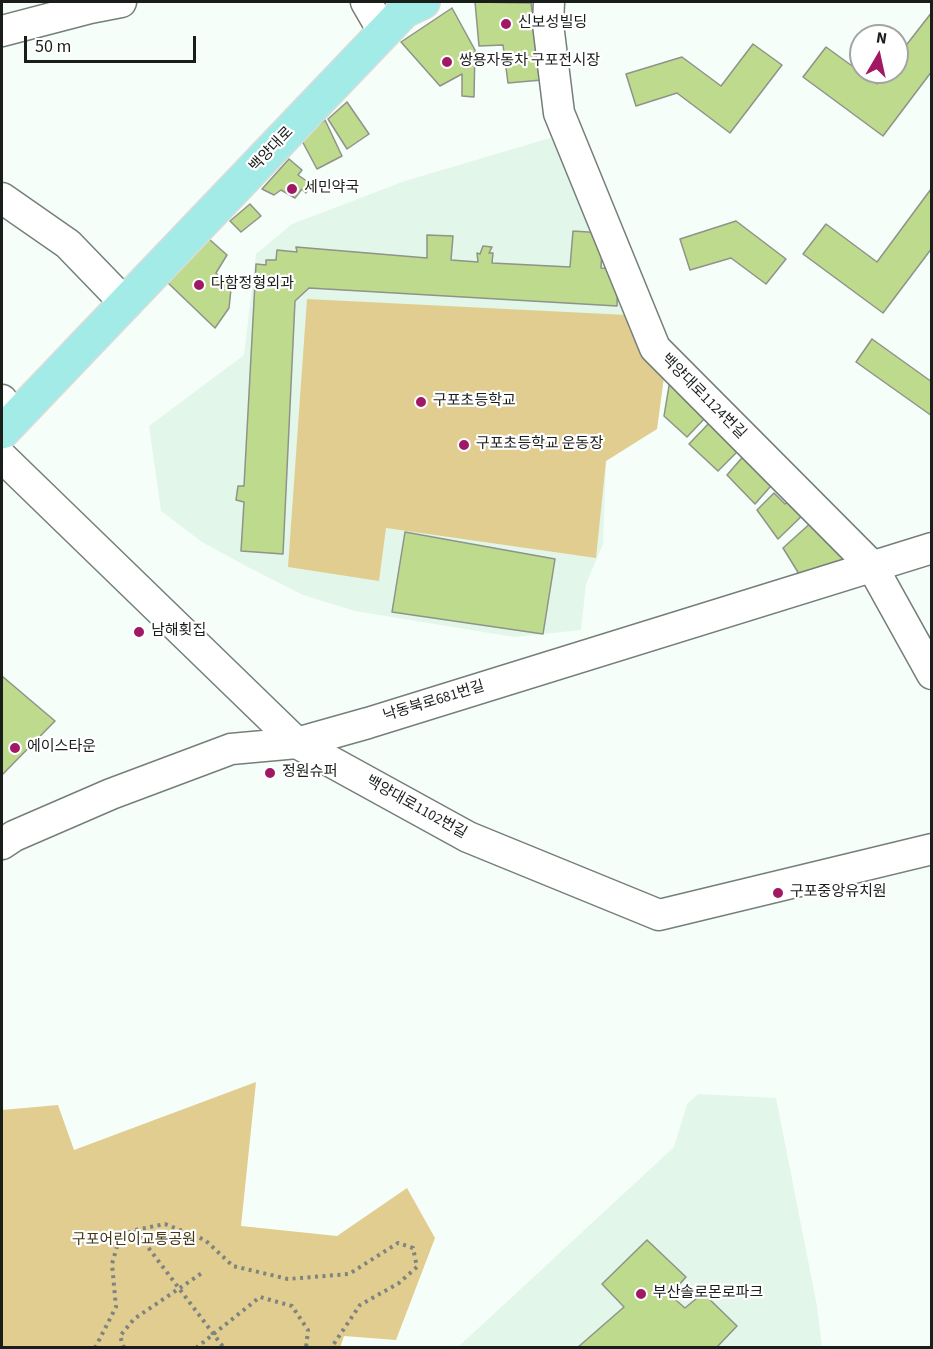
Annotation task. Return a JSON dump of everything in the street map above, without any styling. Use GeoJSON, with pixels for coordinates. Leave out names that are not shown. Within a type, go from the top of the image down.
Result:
{"type":"FeatureCollection","features":[{"type":"Feature","properties":{"kind":"main road","name":"백양대로"},"geometry":{"type":"LineString","coordinates":[[5,418],[126,304],[404,11],[423,2]]}},
{"type":"Feature","properties":{"kind":"street"},"geometry":{"type":"LineString","coordinates":[[2,31],[121,2]]}},
{"type":"Feature","properties":{"kind":"street"},"geometry":{"type":"LineString","coordinates":[[366,2],[384,33]]}},
{"type":"Feature","properties":{"kind":"street","name":"백양대로1124번길"},"geometry":{"type":"LineString","coordinates":[[549,2],[548,24],[559,113],[654,348],[872,566],[932,674]]}},
{"type":"Feature","properties":{"kind":"street"},"geometry":{"type":"LineString","coordinates":[[2,198],[68,244],[126,304]]}},
{"type":"Feature","properties":{"kind":"street","name":"백양대로1102번길"},"geometry":{"type":"LineString","coordinates":[[2,457],[297,743],[468,837],[659,915],[932,849]]}},
{"type":"Feature","properties":{"kind":"street","name":"낙동북로681번길"},"geometry":{"type":"LineString","coordinates":[[2,844],[14,836],[111,794],[231,749],[297,743],[932,548]]}},
{"type":"Feature","properties":{"kind":"path"},"geometry":{"type":"LineString","coordinates":[[95,1347],[116,1307],[112,1264],[120,1236],[135,1230],[165,1224],[205,1240],[233,1266],[288,1279],[349,1274],[398,1243],[412,1248],[417,1267],[399,1283],[360,1305],[331,1347]]}},
{"type":"Feature","properties":{"kind":"path"},"geometry":{"type":"LineString","coordinates":[[135,1230],[224,1347]]}},
{"type":"Feature","properties":{"kind":"path"},"geometry":{"type":"LineString","coordinates":[[124,1347],[120,1336],[134,1319],[202,1273]]}},
{"type":"Feature","properties":{"kind":"path"},"geometry":{"type":"LineString","coordinates":[[196,1347],[260,1297],[292,1306],[308,1330],[306,1347]]}},
{"type":"Feature","properties":{"kind":"shaded area","name":"구포초등학교"},"geometry":{"type":"Polygon","coordinates":[[[567,133],[664,377],[657,429],[606,461],[603,544],[586,584],[581,630],[514,637],[355,611],[303,595],[246,566],[202,542],[161,511],[149,426],[244,355],[256,254],[292,224],[405,181],[567,133]]]}},
{"type":"Feature","properties":{"kind":"shaded area"},"geometry":{"type":"Polygon","coordinates":[[[698,1094],[776,1098],[817,1306],[822,1347],[457,1348],[674,1147],[687,1104],[698,1094]]]}},
{"type":"Feature","properties":{"kind":"green space","name":"구포초등학교 운동장"},"geometry":{"type":"Polygon","coordinates":[[[307,299],[627,315],[664,377],[657,429],[606,461],[596,558],[386,528],[379,581],[288,567],[307,299]]]}},
{"type":"Feature","properties":{"kind":"green space","name":"구포어린이교통공원"},"geometry":{"type":"Polygon","coordinates":[[[256,1082],[241,1226],[337,1236],[407,1188],[435,1238],[396,1340],[344,1336],[340,1348],[2,1347],[2,1110],[58,1105],[74,1150],[256,1082]]]}},
{"type":"Feature","properties":{"kind":"building","name":"신보성빌딩"},"geometry":{"type":"Polygon","coordinates":[[[475,2],[531,3],[542,80],[508,83],[503,45],[479,46],[475,2]]]}},
{"type":"Feature","properties":{"kind":"building","name":"쌍용자동차 구포전시장"},"geometry":{"type":"Polygon","coordinates":[[[452,8],[475,50],[474,97],[462,96],[462,74],[440,86],[401,42],[452,8]]]}},
{"type":"Feature","properties":{"kind":"building"},"geometry":{"type":"Polygon","coordinates":[[[932,12],[932,71],[883,136],[803,77],[826,47],[849,64],[849,84],[909,84],[909,42],[932,12]]]}},
{"type":"Feature","properties":{"kind":"building"},"geometry":{"type":"Polygon","coordinates":[[[753,44],[782,65],[730,133],[677,93],[636,106],[626,74],[682,57],[721,86],[753,44]]]}},
{"type":"Feature","properties":{"kind":"building"},"geometry":{"type":"Polygon","coordinates":[[[347,102],[369,134],[347,149],[328,119],[347,102]]]}},
{"type":"Feature","properties":{"kind":"building"},"geometry":{"type":"Polygon","coordinates":[[[325,120],[342,156],[317,169],[301,139],[325,120]]]}},
{"type":"Feature","properties":{"kind":"building"},"geometry":{"type":"Polygon","coordinates":[[[289,159],[302,170],[298,175],[311,184],[306,193],[302,189],[295,198],[281,190],[274,195],[262,189],[289,159]]]}},
{"type":"Feature","properties":{"kind":"building"},"geometry":{"type":"Polygon","coordinates":[[[931,189],[932,248],[883,313],[803,254],[826,224],[877,262],[931,189]]]}},
{"type":"Feature","properties":{"kind":"building"},"geometry":{"type":"Polygon","coordinates":[[[250,204],[261,216],[241,232],[230,221],[250,204]]]}},
{"type":"Feature","properties":{"kind":"building"},"geometry":{"type":"Polygon","coordinates":[[[736,221],[786,259],[766,284],[731,258],[690,270],[680,239],[736,221]]]}},
{"type":"Feature","properties":{"kind":"building"},"geometry":{"type":"Polygon","coordinates":[[[573,231],[603,233],[601,268],[618,269],[617,306],[309,288],[295,301],[283,554],[241,551],[244,502],[236,500],[238,486],[244,486],[256,264],[266,265],[266,260],[276,260],[277,250],[297,252],[296,247],[427,258],[427,235],[453,236],[451,260],[478,262],[477,253],[480,254],[483,246],[492,247],[489,253],[493,253],[492,263],[570,267],[573,231]]]}},
{"type":"Feature","properties":{"kind":"building","name":"다함정형외과"},"geometry":{"type":"Polygon","coordinates":[[[209,239],[227,255],[216,273],[231,289],[229,308],[215,328],[167,282],[209,239]]]}},
{"type":"Feature","properties":{"kind":"building"},"geometry":{"type":"Polygon","coordinates":[[[872,339],[932,382],[932,416],[856,362],[872,339]]]}},
{"type":"Feature","properties":{"kind":"building"},"geometry":{"type":"Polygon","coordinates":[[[670,380],[707,416],[687,437],[664,416],[670,380]]]}},
{"type":"Feature","properties":{"kind":"building"},"geometry":{"type":"Polygon","coordinates":[[[713,419],[742,447],[718,471],[689,444],[713,419]]]}},
{"type":"Feature","properties":{"kind":"building"},"geometry":{"type":"Polygon","coordinates":[[[747,452],[777,479],[755,504],[727,475],[747,452]]]}},
{"type":"Feature","properties":{"kind":"building"},"geometry":{"type":"Polygon","coordinates":[[[774,493],[785,504],[794,498],[807,511],[778,539],[757,510],[774,493]]]}},
{"type":"Feature","properties":{"kind":"building"},"geometry":{"type":"Polygon","coordinates":[[[814,520],[847,561],[804,582],[783,548],[814,520]]]}},
{"type":"Feature","properties":{"kind":"building"},"geometry":{"type":"Polygon","coordinates":[[[405,532],[555,559],[543,634],[392,612],[405,532]]]}},
{"type":"Feature","properties":{"kind":"building","name":"에이스타운"},"geometry":{"type":"Polygon","coordinates":[[[2,676],[55,721],[2,775],[2,676]]]}},
{"type":"Feature","properties":{"kind":"building","name":"부산솔로몬로파크"},"geometry":{"type":"Polygon","coordinates":[[[647,1240],[686,1277],[670,1295],[685,1308],[703,1293],[737,1326],[716,1348],[577,1348],[624,1307],[602,1284],[647,1240]]]}},
{"type":"Feature","properties":{"kind":"place","name":"신보성빌딩"},"geometry":{"type":"Point","coordinates":[506,24]}},
{"type":"Feature","properties":{"kind":"place","name":"쌍용자동차 구포전시장"},"geometry":{"type":"Point","coordinates":[447,62]}},
{"type":"Feature","properties":{"kind":"place","name":"세민약국"},"geometry":{"type":"Point","coordinates":[292,189]}},
{"type":"Feature","properties":{"kind":"place","name":"다함정형외과"},"geometry":{"type":"Point","coordinates":[199,285]}},
{"type":"Feature","properties":{"kind":"place","name":"구포초등학교"},"geometry":{"type":"Point","coordinates":[421,402]}},
{"type":"Feature","properties":{"kind":"place","name":"구포초등학교 운동장"},"geometry":{"type":"Point","coordinates":[464,445]}},
{"type":"Feature","properties":{"kind":"place","name":"남해횟집"},"geometry":{"type":"Point","coordinates":[139,632]}},
{"type":"Feature","properties":{"kind":"place","name":"에이스타운"},"geometry":{"type":"Point","coordinates":[15,748]}},
{"type":"Feature","properties":{"kind":"place","name":"정원슈퍼"},"geometry":{"type":"Point","coordinates":[270,773]}},
{"type":"Feature","properties":{"kind":"place","name":"구포중앙유치원"},"geometry":{"type":"Point","coordinates":[778,893]}},
{"type":"Feature","properties":{"kind":"place","name":"부산솔로몬로파크"},"geometry":{"type":"Point","coordinates":[641,1294]}}]}
